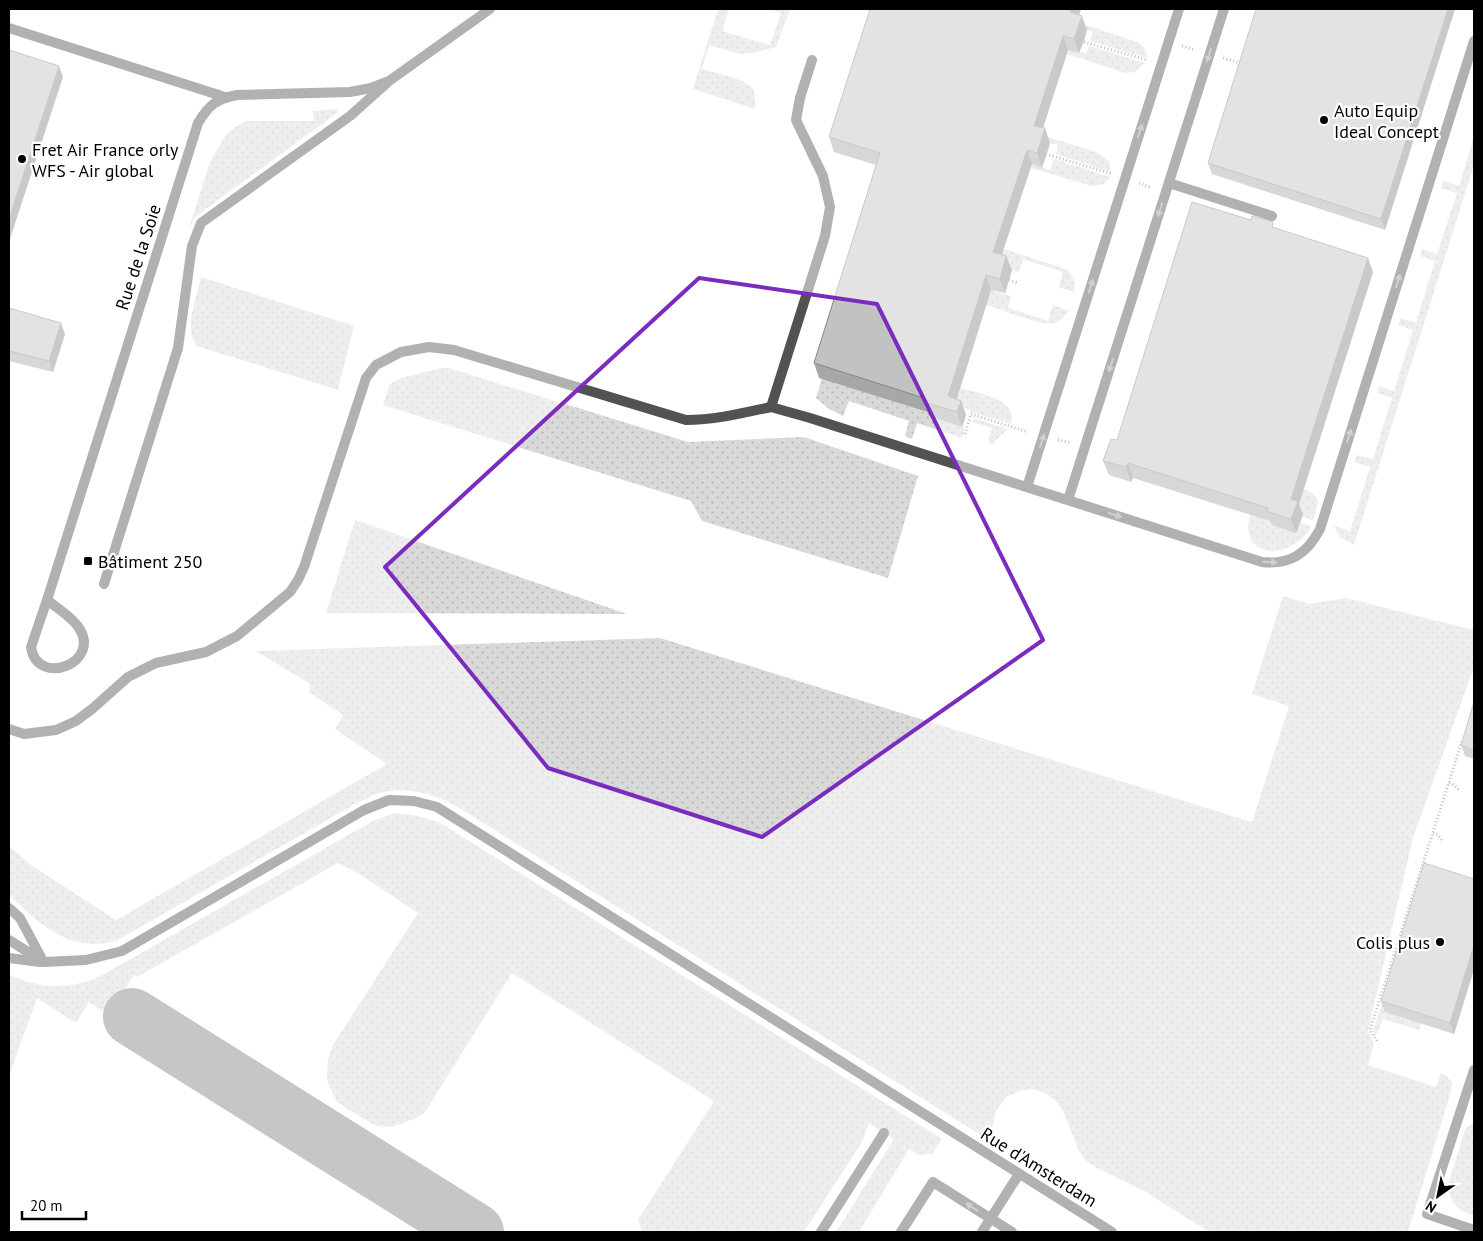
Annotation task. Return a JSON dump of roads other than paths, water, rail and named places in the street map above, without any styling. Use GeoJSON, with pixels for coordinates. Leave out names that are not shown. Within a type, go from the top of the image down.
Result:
{"type":"FeatureCollection","features":[{"type":"Feature","properties":{"kind":"street"},"geometry":{"type":"LineString","coordinates":[[104,584],[178,348],[192,246],[195,234],[201,223],[350,116],[389,81],[490,9]]}},
{"type":"Feature","properties":{"kind":"street"},"geometry":{"type":"LineString","coordinates":[[1027,487],[1179,9]]}},
{"type":"Feature","properties":{"kind":"street"},"geometry":{"type":"LineString","coordinates":[[1068,500],[1224,9]]}},
{"type":"Feature","properties":{"kind":"street"},"geometry":{"type":"LineString","coordinates":[[9,28],[225,97],[237,95],[350,92],[372,88],[389,81]]}},
{"type":"Feature","properties":{"kind":"street"},"geometry":{"type":"LineString","coordinates":[[9,729],[24,734],[56,730],[76,721],[128,676],[156,663],[206,652],[223,644],[237,636],[290,592],[304,567],[366,378],[376,365],[402,352],[429,347],[454,350],[686,420],[724,417],[771,407],[1262,562],[1272,563],[1292,559],[1307,550],[1320,529],[1474,41]]}},
{"type":"Feature","properties":{"kind":"street"},"geometry":{"type":"LineString","coordinates":[[771,407],[825,236],[830,207],[824,176],[796,120],[800,98],[812,60]]}},
{"type":"Feature","properties":{"kind":"street","name":"Rue de la Soie"},"geometry":{"type":"LineString","coordinates":[[47,600],[74,622],[83,636],[81,653],[70,666],[53,668],[44,666],[32,653],[31,647],[198,124],[209,107],[225,97]]}},
{"type":"Feature","properties":{"kind":"street"},"geometry":{"type":"LineString","coordinates":[[1169,183],[1272,216]]}},
{"type":"Feature","properties":{"kind":"street","name":"Rue d'Amsterdam"},"geometry":{"type":"LineString","coordinates":[[9,958],[44,962],[86,960],[122,951],[364,810],[389,800],[414,801],[437,807],[446,812],[1112,1232]]}},
{"type":"Feature","properties":{"kind":"street"},"geometry":{"type":"LineString","coordinates":[[9,908],[20,918],[44,962]]}},
{"type":"Feature","properties":{"kind":"street"},"geometry":{"type":"LineString","coordinates":[[9,940],[44,962]]}},
{"type":"Feature","properties":{"kind":"street"},"geometry":{"type":"LineString","coordinates":[[1474,1070],[1427,1214],[1474,1230]]}},
{"type":"Feature","properties":{"kind":"street"},"geometry":{"type":"LineString","coordinates":[[821,1232],[884,1133]]}},
{"type":"Feature","properties":{"kind":"street"},"geometry":{"type":"LineString","coordinates":[[982,1232],[1019,1174]]}},
{"type":"Feature","properties":{"kind":"street"},"geometry":{"type":"LineString","coordinates":[[901,1232],[932,1182],[1012,1232]]}},
{"type":"Feature","properties":{"kind":"place","name":"Auto Equip Ideal Concept"},"geometry":{"type":"Point","coordinates":[1324,120]}},
{"type":"Feature","properties":{"kind":"place","name":"Fret Air France orly WFS - Air global"},"geometry":{"type":"Point","coordinates":[22,159]}},
{"type":"Feature","properties":{"kind":"place","name":"Bâtiment 250"},"geometry":{"type":"Point","coordinates":[88,561]}},
{"type":"Feature","properties":{"kind":"place","name":"Colis plus"},"geometry":{"type":"Point","coordinates":[1440,942]}}]}
